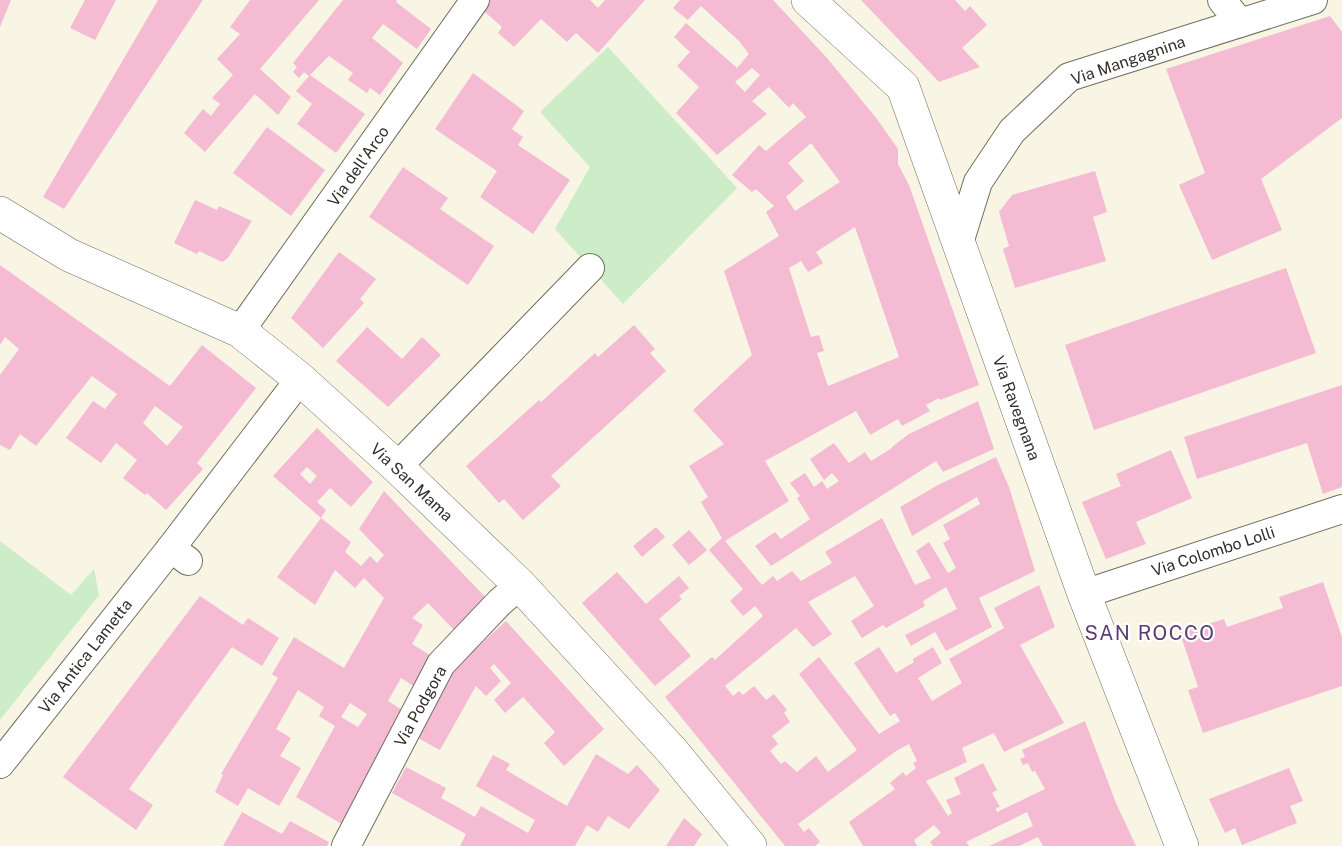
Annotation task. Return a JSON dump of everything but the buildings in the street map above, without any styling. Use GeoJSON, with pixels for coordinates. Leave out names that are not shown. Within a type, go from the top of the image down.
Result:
{"type":"FeatureCollection","features":[{"type":"Feature","properties":{"kind":"street","name":"Via dell'Arco"},"geometry":{"type":"LineString","coordinates":[[240,331],[475,0]]}},
{"type":"Feature","properties":{"kind":"street","name":"Via Ravegnana"},"geometry":{"type":"LineString","coordinates":[[808,0],[903,87],[1084,594],[1182,846]]}},
{"type":"Feature","properties":{"kind":"street"},"geometry":{"type":"LineString","coordinates":[[1222,0],[1240,23]]}},
{"type":"Feature","properties":{"kind":"street","name":"Via Mangagnina"},"geometry":{"type":"LineString","coordinates":[[958,246],[978,182],[1012,131],[1069,77],[1313,0]]}},
{"type":"Feature","properties":{"kind":"street","name":"Via San Mama"},"geometry":{"type":"LineString","coordinates":[[0,213],[69,255],[240,331],[300,379],[397,467],[520,585],[673,752],[750,846]]}},
{"type":"Feature","properties":{"kind":"street"},"geometry":{"type":"LineString","coordinates":[[397,467],[590,268]]}},
{"type":"Feature","properties":{"kind":"street","name":"Via Antica Lametta"},"geometry":{"type":"LineString","coordinates":[[0,764],[179,555],[300,379]]}},
{"type":"Feature","properties":{"kind":"street","name":"Via Colombo Lolli"},"geometry":{"type":"LineString","coordinates":[[1084,594],[1342,509]]}},
{"type":"Feature","properties":{"kind":"street","name":"Via Podgora"},"geometry":{"type":"LineString","coordinates":[[346,846],[441,664],[500,602],[520,585]]}},
{"type":"Feature","properties":{"kind":"green space"},"geometry":{"type":"Polygon","coordinates":[[[608,47],[737,188],[623,304],[555,229],[590,167],[540,112],[608,47]]]}},
{"type":"Feature","properties":{"kind":"green space"},"geometry":{"type":"Polygon","coordinates":[[[0,541],[71,595],[94,569],[99,595],[0,720],[0,541]]]}},
{"type":"Feature","properties":{"kind":"district","name":"SAN ROCCO"},"geometry":{"type":"Point","coordinates":[1150,633]}}]}
